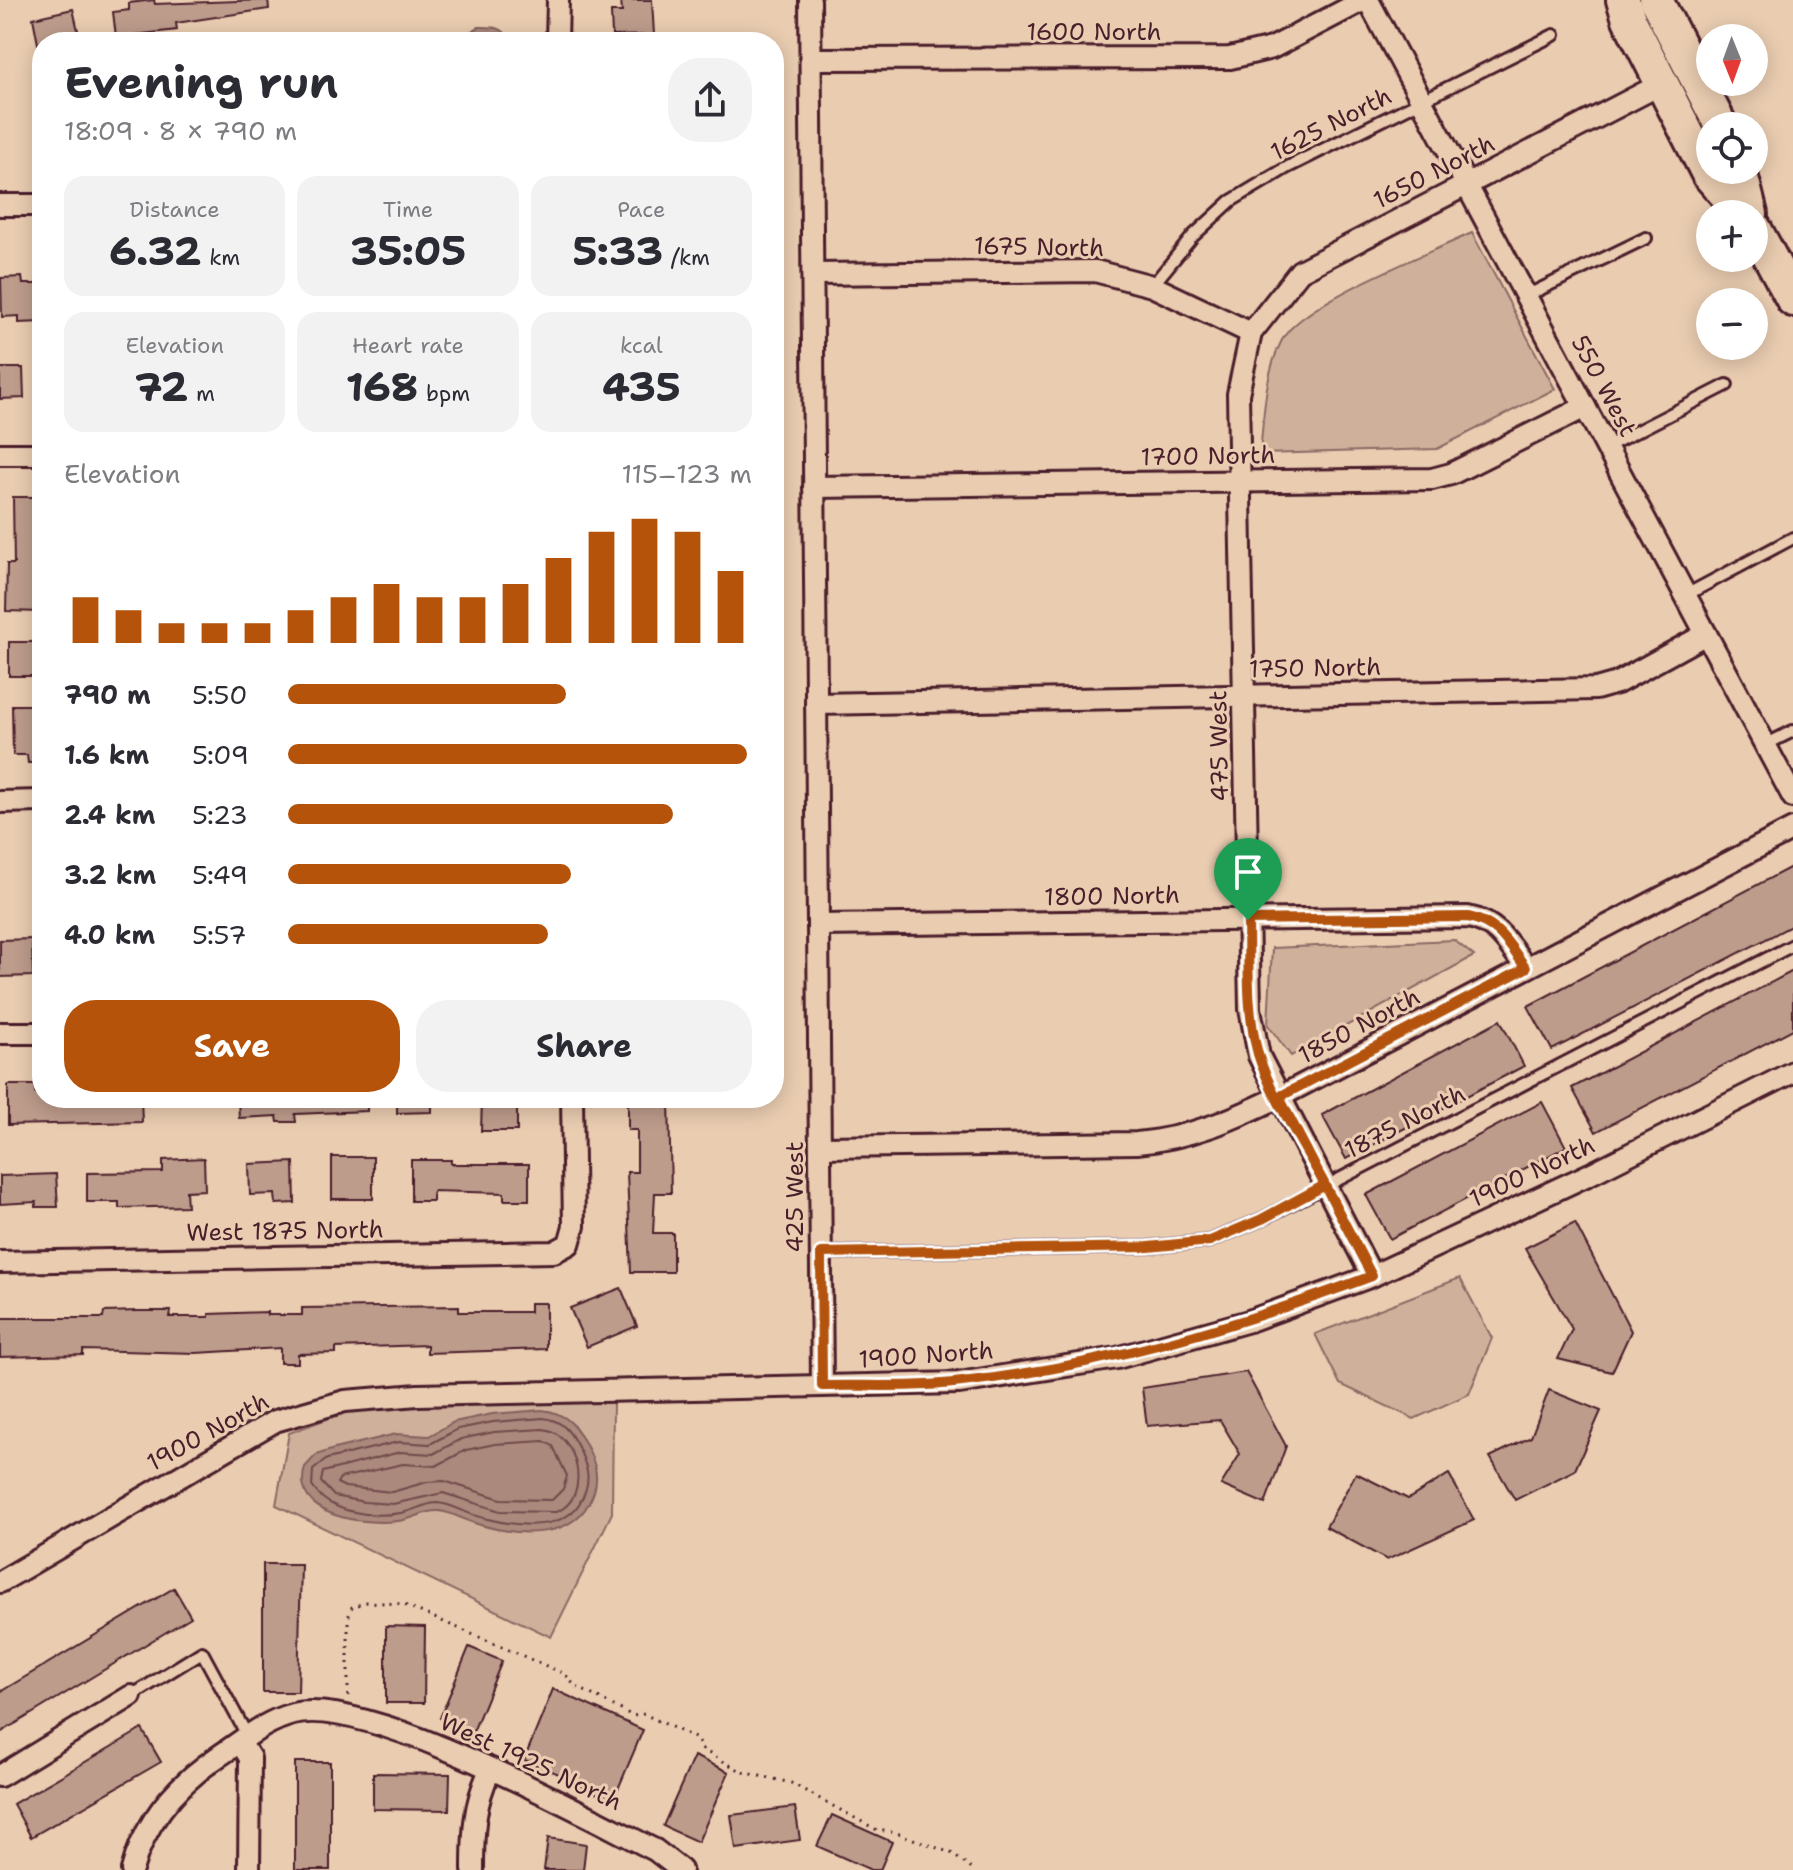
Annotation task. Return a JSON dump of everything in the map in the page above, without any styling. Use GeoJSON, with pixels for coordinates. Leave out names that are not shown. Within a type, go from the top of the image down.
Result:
{"type":"FeatureCollection","features":[{"type":"Feature","properties":{"kind":"main road"},"geometry":{"type":"LineString","coordinates":[[1623,0],[1629,19],[1708,174],[1731,200]]}},
{"type":"Feature","properties":{"kind":"main road"},"geometry":{"type":"LineString","coordinates":[[1656,0],[1714,112]]}},
{"type":"Feature","properties":{"kind":"main road"},"geometry":{"type":"LineString","coordinates":[[1768,253],[1793,300]]}},
{"type":"Feature","properties":{"kind":"street"},"geometry":{"type":"LineString","coordinates":[[557,32],[558,0]]}},
{"type":"Feature","properties":{"kind":"street","name":"425 West"},"geometry":{"type":"LineString","coordinates":[[810,0],[822,1386]]}},
{"type":"Feature","properties":{"kind":"street","name":"1600 North"},"geometry":{"type":"LineString","coordinates":[[811,59],[1230,58],[1272,48],[1366,0]]}},
{"type":"Feature","properties":{"kind":"street","name":"550 West"},"geometry":{"type":"LineString","coordinates":[[1366,0],[1793,797]]}},
{"type":"Feature","properties":{"kind":"street","name":"1650 North"},"geometry":{"type":"LineString","coordinates":[[1251,333],[1300,271],[1663,83]]}},
{"type":"Feature","properties":{"kind":"street"},"geometry":{"type":"LineString","coordinates":[[0,205],[32,205]]}},
{"type":"Feature","properties":{"kind":"street","name":"1675 North"},"geometry":{"type":"LineString","coordinates":[[813,274],[1095,271],[1152,286],[1251,333]]}},
{"type":"Feature","properties":{"kind":"street","name":"475 West"},"geometry":{"type":"LineString","coordinates":[[1251,333],[1238,394],[1250,1009],[1259,1056],[1372,1276]]}},
{"type":"Feature","properties":{"kind":"street","name":"1700 North"},"geometry":{"type":"LineString","coordinates":[[814,487],[1432,479],[1451,474],[1585,407]]}},
{"type":"Feature","properties":{"kind":"street"},"geometry":{"type":"LineString","coordinates":[[0,454],[32,454]]}},
{"type":"Feature","properties":{"kind":"street","name":"1750 North"},"geometry":{"type":"LineString","coordinates":[[816,704],[1596,689],[1617,683],[1706,634]]}},
{"type":"Feature","properties":{"kind":"street"},"geometry":{"type":"LineString","coordinates":[[0,802],[32,801]]}},
{"type":"Feature","properties":{"kind":"street","name":"1850 North"},"geometry":{"type":"LineString","coordinates":[[820,1147],[1173,1140],[1209,1130],[1279,1097],[1793,829]]}},
{"type":"Feature","properties":{"kind":"street","name":"1800 North"},"geometry":{"type":"LineString","coordinates":[[818,925],[1468,917],[1486,920],[1498,929],[1526,968]]}},
{"type":"Feature","properties":{"kind":"street"},"geometry":{"type":"LineString","coordinates":[[0,1033],[32,1033]]}},
{"type":"Feature","properties":{"kind":"street","name":"1900 North"},"geometry":{"type":"LineString","coordinates":[[0,1582],[275,1421],[345,1401],[418,1395],[959,1383],[1094,1363],[1249,1321],[1372,1276],[1590,1174],[1793,1072]]}},
{"type":"Feature","properties":{"kind":"street","name":"West 1875 North"},"geometry":{"type":"LineString","coordinates":[[0,1262],[554,1252],[569,1244],[574,1226],[572,1108]]}},
{"type":"Feature","properties":{"kind":"street"},"geometry":{"type":"LineString","coordinates":[[0,1776],[131,1696]]}},
{"type":"Feature","properties":{"kind":"street","name":"West 1925 North"},"geometry":{"type":"LineString","coordinates":[[132,1869],[144,1833],[171,1796],[194,1772],[244,1740],[294,1714],[328,1714],[436,1743],[655,1850],[681,1870]]}},
{"type":"Feature","properties":{"kind":"street"},"geometry":{"type":"LineString","coordinates":[[244,1740],[250,1758],[249,1870]]}},
{"type":"Feature","properties":{"kind":"street"},"geometry":{"type":"LineString","coordinates":[[473,1870],[473,1818],[478,1796],[490,1770]]}},
{"type":"Feature","properties":{"kind":"lane","name":"1625 North"},"geometry":{"type":"LineString","coordinates":[[1152,286],[1193,236],[1231,201],[1288,167],[1554,35]]}},
{"type":"Feature","properties":{"kind":"lane"},"geometry":{"type":"LineString","coordinates":[[1526,296],[1646,238]]}},
{"type":"Feature","properties":{"kind":"lane"},"geometry":{"type":"LineString","coordinates":[[1606,447],[1727,385]]}},
{"type":"Feature","properties":{"kind":"lane"},"geometry":{"type":"LineString","coordinates":[[1686,595],[1793,538]]}},
{"type":"Feature","properties":{"kind":"lane"},"geometry":{"type":"LineString","coordinates":[[1765,745],[1793,731]]}},
{"type":"Feature","properties":{"kind":"lane","name":"1875 North"},"geometry":{"type":"LineString","coordinates":[[821,1253],[1148,1247],[1210,1241],[1262,1219],[1793,945]]}},
{"type":"Feature","properties":{"kind":"lane"},"geometry":{"type":"LineString","coordinates":[[131,1696],[202,1652],[244,1740]]}},
{"type":"Feature","properties":{"kind":"path"},"geometry":{"type":"LineString","coordinates":[[348,1702],[348,1618],[352,1607],[367,1602],[402,1604],[565,1674],[575,1686],[633,1716],[644,1714],[697,1739],[701,1749],[743,1772],[791,1783],[877,1830],[897,1833],[951,1853],[973,1870]]}},
{"type":"Feature","properties":{"kind":"shaded area"},"geometry":{"type":"Polygon","coordinates":[[[1472,233],[1555,389],[1437,449],[1260,454],[1272,367],[1282,340],[1294,325],[1314,310],[1368,280],[1472,233]]]}},
{"type":"Feature","properties":{"kind":"shaded area"},"geometry":{"type":"Polygon","coordinates":[[[1454,940],[1474,956],[1291,1056],[1268,1025],[1272,948],[1454,940]]]}},
{"type":"Feature","properties":{"kind":"shaded area"},"geometry":{"type":"Polygon","coordinates":[[[1460,1278],[1492,1338],[1469,1394],[1414,1419],[1340,1384],[1315,1334],[1460,1278]]]}},
{"type":"Feature","properties":{"kind":"shaded area"},"geometry":{"type":"Polygon","coordinates":[[[613,1402],[612,1513],[551,1637],[276,1505],[289,1433],[351,1410],[422,1404],[613,1402]]]}},
{"type":"Feature","properties":{"kind":"water"},"geometry":{"type":"Polygon","coordinates":[[[479,27],[504,32],[470,32],[479,27]]]}},
{"type":"Feature","properties":{"kind":"water"},"geometry":{"type":"Polygon","coordinates":[[[542,1410],[559,1414],[572,1423],[585,1443],[596,1471],[594,1490],[580,1516],[553,1530],[505,1530],[439,1511],[398,1521],[349,1519],[319,1507],[308,1497],[303,1484],[305,1467],[316,1455],[334,1449],[396,1434],[429,1436],[454,1422],[492,1414],[542,1410]]]}},
{"type":"Feature","properties":{"kind":"building"},"geometry":{"type":"Polygon","coordinates":[[[154,0],[155,4],[268,0],[269,9],[176,23],[177,30],[115,32],[113,12],[129,10],[129,3],[154,0]]]}},
{"type":"Feature","properties":{"kind":"building"},"geometry":{"type":"Polygon","coordinates":[[[621,0],[652,0],[654,32],[612,32],[611,12],[622,12],[621,0]]]}},
{"type":"Feature","properties":{"kind":"building"},"geometry":{"type":"Polygon","coordinates":[[[73,9],[78,32],[36,32],[33,18],[73,9]]]}},
{"type":"Feature","properties":{"kind":"building"},"geometry":{"type":"Polygon","coordinates":[[[22,277],[23,284],[32,284],[32,322],[19,323],[19,316],[2,317],[1,278],[22,277]]]}},
{"type":"Feature","properties":{"kind":"building"},"geometry":{"type":"Polygon","coordinates":[[[0,368],[23,368],[24,398],[0,399],[0,368]]]}},
{"type":"Feature","properties":{"kind":"building"},"geometry":{"type":"Polygon","coordinates":[[[13,497],[32,497],[32,612],[6,611],[7,564],[14,564],[13,497]]]}},
{"type":"Feature","properties":{"kind":"building"},"geometry":{"type":"Polygon","coordinates":[[[9,642],[32,642],[32,676],[9,676],[9,642]]]}},
{"type":"Feature","properties":{"kind":"building"},"geometry":{"type":"Polygon","coordinates":[[[12,705],[32,705],[32,763],[28,763],[27,755],[13,755],[12,705]]]}},
{"type":"Feature","properties":{"kind":"building"},"geometry":{"type":"Polygon","coordinates":[[[1793,866],[1793,925],[1552,1050],[1528,1006],[1793,866]]]}},
{"type":"Feature","properties":{"kind":"building"},"geometry":{"type":"Polygon","coordinates":[[[32,939],[32,976],[0,977],[0,940],[32,939]]]}},
{"type":"Feature","properties":{"kind":"building"},"geometry":{"type":"Polygon","coordinates":[[[1793,971],[1793,1029],[1596,1132],[1572,1088],[1793,971]]]}},
{"type":"Feature","properties":{"kind":"building"},"geometry":{"type":"Polygon","coordinates":[[[1500,1020],[1524,1066],[1346,1159],[1322,1115],[1500,1020]]]}},
{"type":"Feature","properties":{"kind":"building"},"geometry":{"type":"Polygon","coordinates":[[[8,1085],[32,1085],[32,1108],[141,1108],[142,1122],[8,1125],[8,1085]]]}},
{"type":"Feature","properties":{"kind":"building"},"geometry":{"type":"Polygon","coordinates":[[[1542,1102],[1566,1147],[1390,1239],[1366,1195],[1542,1102]]]}},
{"type":"Feature","properties":{"kind":"building"},"geometry":{"type":"Polygon","coordinates":[[[238,1108],[367,1108],[367,1111],[295,1114],[296,1122],[278,1122],[277,1116],[239,1118],[238,1108]]]}},
{"type":"Feature","properties":{"kind":"building"},"geometry":{"type":"Polygon","coordinates":[[[397,1108],[432,1108],[432,1112],[397,1113],[397,1108]]]}},
{"type":"Feature","properties":{"kind":"building"},"geometry":{"type":"Polygon","coordinates":[[[482,1108],[517,1108],[517,1131],[481,1131],[482,1108]]]}},
{"type":"Feature","properties":{"kind":"building"},"geometry":{"type":"Polygon","coordinates":[[[628,1108],[669,1108],[671,1193],[655,1193],[653,1233],[673,1233],[673,1272],[631,1272],[627,1172],[637,1172],[637,1130],[628,1130],[628,1108]]]}},
{"type":"Feature","properties":{"kind":"building"},"geometry":{"type":"Polygon","coordinates":[[[332,1157],[373,1157],[373,1199],[332,1199],[332,1157]]]}},
{"type":"Feature","properties":{"kind":"building"},"geometry":{"type":"Polygon","coordinates":[[[204,1158],[205,1190],[186,1191],[187,1206],[119,1208],[119,1202],[87,1202],[87,1173],[163,1172],[163,1160],[204,1158]]]}},
{"type":"Feature","properties":{"kind":"building"},"geometry":{"type":"Polygon","coordinates":[[[411,1160],[451,1160],[451,1164],[529,1164],[529,1200],[504,1200],[504,1193],[433,1191],[433,1201],[411,1201],[411,1160]]]}},
{"type":"Feature","properties":{"kind":"building"},"geometry":{"type":"Polygon","coordinates":[[[294,1162],[295,1203],[276,1204],[275,1194],[250,1195],[249,1164],[294,1162]]]}},
{"type":"Feature","properties":{"kind":"building"},"geometry":{"type":"Polygon","coordinates":[[[56,1174],[58,1207],[36,1207],[36,1202],[0,1204],[0,1176],[56,1174]]]}},
{"type":"Feature","properties":{"kind":"building"},"geometry":{"type":"Polygon","coordinates":[[[1575,1223],[1631,1331],[1612,1372],[1558,1359],[1572,1329],[1525,1248],[1575,1223]]]}},
{"type":"Feature","properties":{"kind":"building"},"geometry":{"type":"Polygon","coordinates":[[[621,1288],[637,1326],[587,1347],[570,1308],[621,1288]]]}},
{"type":"Feature","properties":{"kind":"building"},"geometry":{"type":"Polygon","coordinates":[[[530,1303],[546,1303],[546,1349],[427,1353],[427,1345],[336,1348],[336,1353],[298,1354],[298,1363],[280,1363],[280,1348],[196,1353],[83,1350],[83,1355],[0,1357],[0,1318],[103,1318],[104,1312],[139,1311],[171,1311],[170,1317],[267,1312],[267,1315],[302,1315],[302,1308],[459,1306],[459,1312],[530,1312],[530,1303]]]}},
{"type":"Feature","properties":{"kind":"building"},"geometry":{"type":"Polygon","coordinates":[[[1246,1372],[1286,1446],[1265,1504],[1221,1485],[1240,1454],[1220,1420],[1147,1426],[1142,1388],[1246,1372]]]}},
{"type":"Feature","properties":{"kind":"building"},"geometry":{"type":"Polygon","coordinates":[[[1549,1390],[1601,1411],[1575,1470],[1515,1500],[1490,1457],[1531,1437],[1549,1390]]]}},
{"type":"Feature","properties":{"kind":"building"},"geometry":{"type":"Polygon","coordinates":[[[1356,1473],[1408,1499],[1449,1474],[1474,1520],[1387,1560],[1326,1527],[1356,1473]]]}},
{"type":"Feature","properties":{"kind":"building"},"geometry":{"type":"Polygon","coordinates":[[[263,1564],[301,1564],[298,1692],[263,1692],[263,1564]]]}},
{"type":"Feature","properties":{"kind":"building"},"geometry":{"type":"Polygon","coordinates":[[[174,1588],[191,1617],[0,1733],[0,1692],[174,1588]]]}},
{"type":"Feature","properties":{"kind":"building"},"geometry":{"type":"Polygon","coordinates":[[[386,1626],[425,1627],[424,1703],[386,1703],[386,1626]]]}},
{"type":"Feature","properties":{"kind":"building"},"geometry":{"type":"Polygon","coordinates":[[[469,1647],[502,1661],[473,1732],[440,1718],[469,1647]]]}},
{"type":"Feature","properties":{"kind":"building"},"geometry":{"type":"Polygon","coordinates":[[[553,1689],[643,1730],[613,1801],[578,1785],[579,1782],[524,1760],[553,1689]]]}},
{"type":"Feature","properties":{"kind":"building"},"geometry":{"type":"Polygon","coordinates":[[[142,1729],[161,1762],[31,1837],[13,1804],[142,1729]]]}},
{"type":"Feature","properties":{"kind":"building"},"geometry":{"type":"Polygon","coordinates":[[[694,1756],[729,1772],[698,1842],[663,1826],[694,1756]]]}},
{"type":"Feature","properties":{"kind":"building"},"geometry":{"type":"Polygon","coordinates":[[[295,1762],[330,1762],[330,1870],[295,1870],[295,1762]]]}},
{"type":"Feature","properties":{"kind":"building"},"geometry":{"type":"Polygon","coordinates":[[[373,1773],[450,1774],[449,1810],[373,1809],[373,1773]]]}},
{"type":"Feature","properties":{"kind":"building"},"geometry":{"type":"Polygon","coordinates":[[[795,1807],[800,1840],[736,1849],[731,1815],[795,1807]]]}},
{"type":"Feature","properties":{"kind":"building"},"geometry":{"type":"Polygon","coordinates":[[[832,1815],[892,1842],[880,1870],[871,1870],[817,1846],[832,1815]]]}},
{"type":"Feature","properties":{"kind":"building"},"geometry":{"type":"Polygon","coordinates":[[[548,1838],[586,1844],[583,1870],[544,1870],[548,1838]]]}},
{"type":"Feature","properties":{"kind":"route"},"geometry":{"type":"LineString","coordinates":[[1248,920],[1250,1009],[1259,1056],[1279,1097],[1325,1185],[1262,1219],[1210,1241],[1148,1247],[821,1253],[822,1386],[959,1383],[1094,1363],[1249,1321],[1372,1276],[1325,1185],[1279,1097],[1526,968],[1498,929],[1486,920],[1468,917],[1248,920]]}}]}
